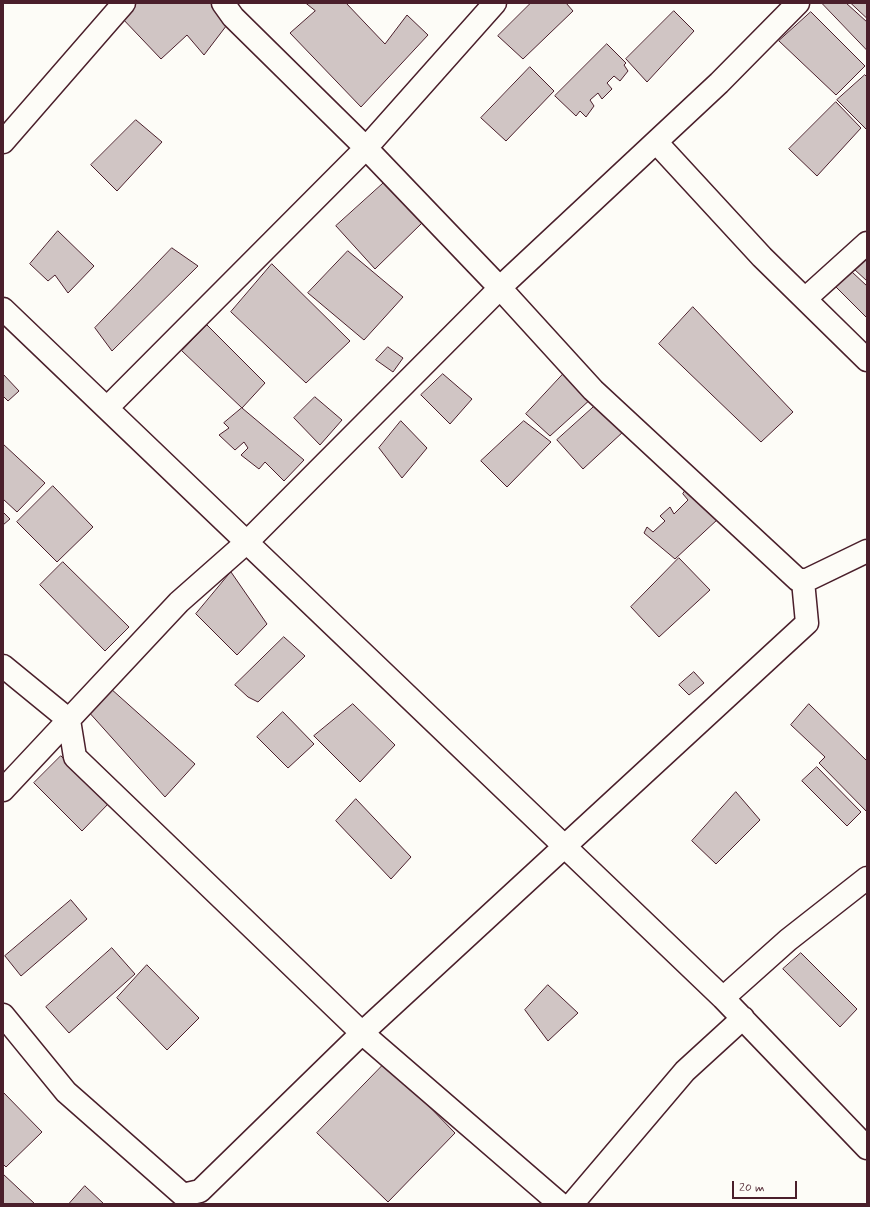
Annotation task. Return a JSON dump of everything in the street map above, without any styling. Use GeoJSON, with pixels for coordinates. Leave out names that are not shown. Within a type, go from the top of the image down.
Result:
{"type":"FeatureCollection","features":[{"type":"Feature","properties":{"kind":"street"},"geometry":{"type":"LineString","coordinates":[[3,142],[124,3]]}},
{"type":"Feature","properties":{"kind":"street"},"geometry":{"type":"LineString","coordinates":[[223,3],[233,17],[366,148],[500,288],[593,390],[798,580],[807,580],[867,551]]}},
{"type":"Feature","properties":{"kind":"street"},"geometry":{"type":"LineString","coordinates":[[106,408],[366,148],[495,3]]}},
{"type":"Feature","properties":{"kind":"street"},"geometry":{"type":"LineString","coordinates":[[3,790],[179,602],[247,542],[500,288],[719,83],[797,3]]}},
{"type":"Feature","properties":{"kind":"street"},"geometry":{"type":"LineString","coordinates":[[656,142],[762,257],[867,360]]}},
{"type":"Feature","properties":{"kind":"street"},"geometry":{"type":"LineString","coordinates":[[805,299],[867,243]]}},
{"type":"Feature","properties":{"kind":"street"},"geometry":{"type":"LineString","coordinates":[[3,309],[723,998],[867,1148]]}},
{"type":"Feature","properties":{"kind":"street"},"geometry":{"type":"LineString","coordinates":[[3,1015],[66,1092],[182,1199],[200,1191],[362,1033],[807,623],[803,581]]}},
{"type":"Feature","properties":{"kind":"street"},"geometry":{"type":"LineString","coordinates":[[3,666],[69,720],[75,757],[362,1033],[560,1204]]}},
{"type":"Feature","properties":{"kind":"street"},"geometry":{"type":"LineString","coordinates":[[723,998],[788,940],[867,878]]}},
{"type":"Feature","properties":{"kind":"street"},"geometry":{"type":"LineString","coordinates":[[572,1204],[686,1071],[743,1018]]}},
{"type":"Feature","properties":{"kind":"building"},"geometry":{"type":"Polygon","coordinates":[[[134,3],[216,3],[233,17],[204,55],[187,35],[161,59],[120,16],[134,3]]]}},
{"type":"Feature","properties":{"kind":"building"},"geometry":{"type":"Polygon","coordinates":[[[306,3],[346,3],[385,44],[407,15],[428,35],[361,107],[290,33],[315,11],[306,3]]]}},
{"type":"Feature","properties":{"kind":"building"},"geometry":{"type":"Polygon","coordinates":[[[531,3],[566,3],[573,11],[523,59],[498,36],[531,3]]]}},
{"type":"Feature","properties":{"kind":"building"},"geometry":{"type":"Polygon","coordinates":[[[822,3],[846,3],[867,22],[867,50],[822,3]]]}},
{"type":"Feature","properties":{"kind":"building"},"geometry":{"type":"Polygon","coordinates":[[[851,3],[867,3],[867,18],[851,3]]]}},
{"type":"Feature","properties":{"kind":"building"},"geometry":{"type":"Polygon","coordinates":[[[674,11],[694,31],[647,82],[626,59],[674,11]]]}},
{"type":"Feature","properties":{"kind":"building"},"geometry":{"type":"Polygon","coordinates":[[[811,12],[865,66],[836,95],[779,41],[811,12]]]}},
{"type":"Feature","properties":{"kind":"building"},"geometry":{"type":"Polygon","coordinates":[[[607,44],[626,63],[624,65],[628,71],[620,81],[614,76],[607,83],[612,89],[602,99],[598,93],[590,100],[594,106],[586,117],[580,111],[576,116],[555,96],[607,44]]]}},
{"type":"Feature","properties":{"kind":"building"},"geometry":{"type":"Polygon","coordinates":[[[530,67],[554,91],[506,141],[481,118],[530,67]]]}},
{"type":"Feature","properties":{"kind":"building"},"geometry":{"type":"Polygon","coordinates":[[[865,75],[867,77],[867,130],[837,100],[865,75]]]}},
{"type":"Feature","properties":{"kind":"building"},"geometry":{"type":"Polygon","coordinates":[[[836,102],[861,128],[817,176],[789,149],[836,102]]]}},
{"type":"Feature","properties":{"kind":"building"},"geometry":{"type":"Polygon","coordinates":[[[136,120],[162,142],[117,191],[91,165],[136,120]]]}},
{"type":"Feature","properties":{"kind":"building"},"geometry":{"type":"Polygon","coordinates":[[[387,180],[423,222],[375,269],[336,226],[387,180]]]}},
{"type":"Feature","properties":{"kind":"building"},"geometry":{"type":"Polygon","coordinates":[[[58,231],[94,266],[68,293],[55,275],[48,281],[30,264],[58,231]]]}},
{"type":"Feature","properties":{"kind":"building"},"geometry":{"type":"Polygon","coordinates":[[[172,248],[198,266],[112,351],[95,328],[172,248]]]}},
{"type":"Feature","properties":{"kind":"building"},"geometry":{"type":"Polygon","coordinates":[[[348,251],[403,297],[364,340],[308,293],[348,251]]]}},
{"type":"Feature","properties":{"kind":"building"},"geometry":{"type":"Polygon","coordinates":[[[867,256],[867,281],[854,269],[867,256]]]}},
{"type":"Feature","properties":{"kind":"building"},"geometry":{"type":"Polygon","coordinates":[[[272,264],[350,341],[306,383],[231,312],[272,264]]]}},
{"type":"Feature","properties":{"kind":"building"},"geometry":{"type":"Polygon","coordinates":[[[852,272],[867,286],[867,318],[835,286],[852,272]]]}},
{"type":"Feature","properties":{"kind":"building"},"geometry":{"type":"Polygon","coordinates":[[[693,307],[793,412],[761,442],[659,344],[693,307]]]}},
{"type":"Feature","properties":{"kind":"building"},"geometry":{"type":"Polygon","coordinates":[[[207,325],[265,383],[242,408],[182,351],[207,325]]]}},
{"type":"Feature","properties":{"kind":"building"},"geometry":{"type":"Polygon","coordinates":[[[388,347],[403,358],[393,372],[376,360],[388,347]]]}},
{"type":"Feature","properties":{"kind":"building"},"geometry":{"type":"Polygon","coordinates":[[[567,370],[592,398],[550,436],[526,414],[567,370]]]}},
{"type":"Feature","properties":{"kind":"building"},"geometry":{"type":"Polygon","coordinates":[[[3,374],[19,391],[8,401],[3,396],[3,374]]]}},
{"type":"Feature","properties":{"kind":"building"},"geometry":{"type":"Polygon","coordinates":[[[443,374],[472,399],[450,424],[421,395],[443,374]]]}},
{"type":"Feature","properties":{"kind":"building"},"geometry":{"type":"Polygon","coordinates":[[[315,397],[342,420],[320,445],[294,418],[315,397]]]}},
{"type":"Feature","properties":{"kind":"building"},"geometry":{"type":"Polygon","coordinates":[[[597,404],[624,431],[583,469],[557,440],[597,404]]]}},
{"type":"Feature","properties":{"kind":"building"},"geometry":{"type":"Polygon","coordinates":[[[242,408],[304,460],[284,481],[265,462],[259,469],[241,455],[248,448],[244,442],[235,450],[219,435],[229,428],[224,423],[242,408]]]}},
{"type":"Feature","properties":{"kind":"building"},"geometry":{"type":"Polygon","coordinates":[[[401,421],[427,448],[402,478],[379,448],[401,421]]]}},
{"type":"Feature","properties":{"kind":"building"},"geometry":{"type":"Polygon","coordinates":[[[524,421],[551,442],[507,487],[481,461],[524,421]]]}},
{"type":"Feature","properties":{"kind":"building"},"geometry":{"type":"Polygon","coordinates":[[[3,444],[45,483],[17,512],[3,499],[3,444]]]}},
{"type":"Feature","properties":{"kind":"building"},"geometry":{"type":"Polygon","coordinates":[[[53,486],[93,527],[57,562],[17,522],[53,486]]]}},
{"type":"Feature","properties":{"kind":"building"},"geometry":{"type":"Polygon","coordinates":[[[687,488],[718,519],[675,559],[644,533],[647,527],[653,532],[665,521],[660,516],[670,507],[674,514],[688,500],[683,494],[687,488]]]}},
{"type":"Feature","properties":{"kind":"building"},"geometry":{"type":"Polygon","coordinates":[[[3,512],[10,519],[3,525],[3,512]]]}},
{"type":"Feature","properties":{"kind":"building"},"geometry":{"type":"Polygon","coordinates":[[[679,558],[710,590],[659,637],[631,607],[679,558]]]}},
{"type":"Feature","properties":{"kind":"building"},"geometry":{"type":"Polygon","coordinates":[[[63,562],[129,627],[105,651],[40,585],[63,562]]]}},
{"type":"Feature","properties":{"kind":"building"},"geometry":{"type":"Polygon","coordinates":[[[231,572],[267,624],[237,655],[196,614],[231,572]]]}},
{"type":"Feature","properties":{"kind":"building"},"geometry":{"type":"Polygon","coordinates":[[[284,637],[305,656],[258,702],[248,697],[235,685],[284,637]]]}},
{"type":"Feature","properties":{"kind":"building"},"geometry":{"type":"Polygon","coordinates":[[[694,672],[704,683],[689,695],[679,685],[694,672]]]}},
{"type":"Feature","properties":{"kind":"building"},"geometry":{"type":"Polygon","coordinates":[[[110,688],[195,764],[165,797],[87,710],[110,688]]]}},
{"type":"Feature","properties":{"kind":"building"},"geometry":{"type":"Polygon","coordinates":[[[353,704],[395,745],[360,782],[314,736],[353,704]]]}},
{"type":"Feature","properties":{"kind":"building"},"geometry":{"type":"Polygon","coordinates":[[[809,704],[867,761],[867,812],[819,763],[825,757],[791,725],[809,704]]]}},
{"type":"Feature","properties":{"kind":"building"},"geometry":{"type":"Polygon","coordinates":[[[283,712],[314,744],[288,768],[257,737],[283,712]]]}},
{"type":"Feature","properties":{"kind":"building"},"geometry":{"type":"Polygon","coordinates":[[[61,756],[109,803],[82,831],[34,783],[61,756]]]}},
{"type":"Feature","properties":{"kind":"building"},"geometry":{"type":"Polygon","coordinates":[[[817,767],[861,812],[847,826],[802,781],[817,767]]]}},
{"type":"Feature","properties":{"kind":"building"},"geometry":{"type":"Polygon","coordinates":[[[736,792],[760,820],[716,864],[692,841],[736,792]]]}},
{"type":"Feature","properties":{"kind":"building"},"geometry":{"type":"Polygon","coordinates":[[[356,799],[411,857],[391,879],[336,821],[356,799]]]}},
{"type":"Feature","properties":{"kind":"building"},"geometry":{"type":"Polygon","coordinates":[[[71,900],[87,919],[21,976],[5,956],[71,900]]]}},
{"type":"Feature","properties":{"kind":"building"},"geometry":{"type":"Polygon","coordinates":[[[112,948],[135,974],[69,1033],[46,1007],[112,948]]]}},
{"type":"Feature","properties":{"kind":"building"},"geometry":{"type":"Polygon","coordinates":[[[801,953],[857,1009],[840,1027],[783,969],[801,953]]]}},
{"type":"Feature","properties":{"kind":"building"},"geometry":{"type":"Polygon","coordinates":[[[147,965],[199,1018],[167,1050],[117,998],[147,965]]]}},
{"type":"Feature","properties":{"kind":"building"},"geometry":{"type":"Polygon","coordinates":[[[548,985],[578,1013],[548,1041],[525,1010],[548,985]]]}},
{"type":"Feature","properties":{"kind":"building"},"geometry":{"type":"Polygon","coordinates":[[[386,1062],[455,1133],[388,1202],[317,1133],[386,1062]]]}},
{"type":"Feature","properties":{"kind":"building"},"geometry":{"type":"Polygon","coordinates":[[[3,1092],[42,1132],[6,1167],[3,1164],[3,1092]]]}},
{"type":"Feature","properties":{"kind":"building"},"geometry":{"type":"Polygon","coordinates":[[[3,1174],[35,1204],[3,1204],[3,1174]]]}},
{"type":"Feature","properties":{"kind":"building"},"geometry":{"type":"Polygon","coordinates":[[[85,1186],[104,1204],[69,1204],[85,1186]]]}}]}
